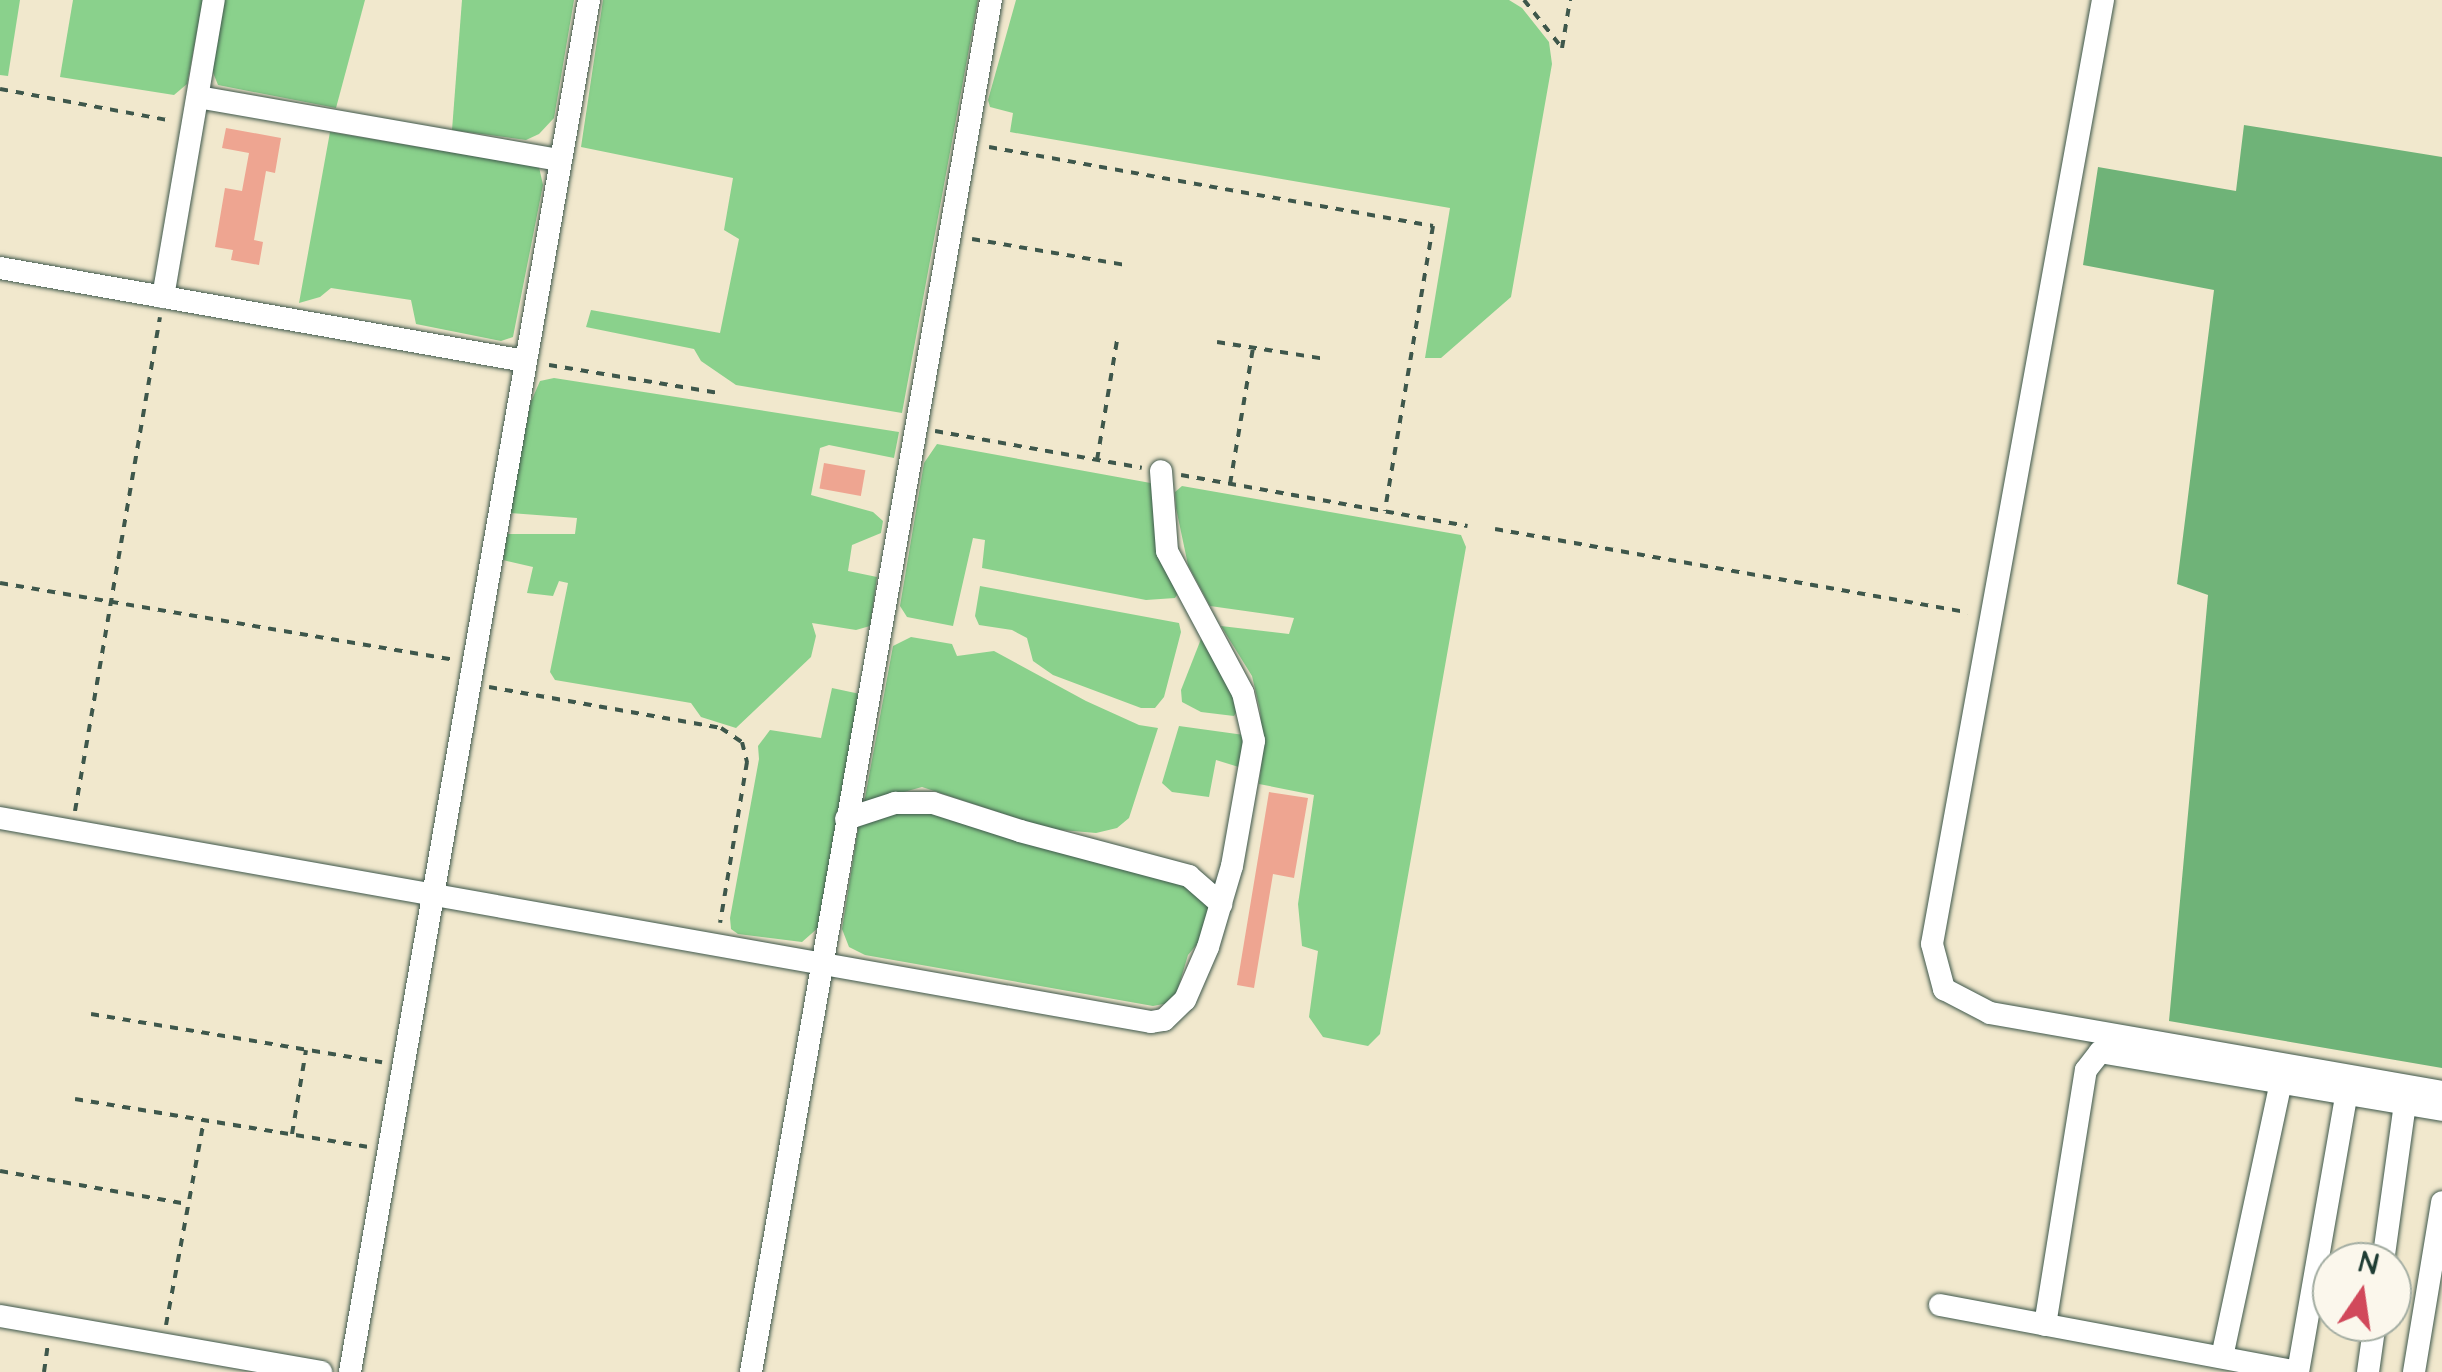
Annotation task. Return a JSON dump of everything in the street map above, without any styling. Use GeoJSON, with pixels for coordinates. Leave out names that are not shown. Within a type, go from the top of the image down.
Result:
{"type":"FeatureCollection","features":[{"type":"Feature","properties":{"kind":"lane"},"geometry":{"type":"LineString","coordinates":[[163,297],[214,0]]}},
{"type":"Feature","properties":{"kind":"lane"},"geometry":{"type":"LineString","coordinates":[[350,1372],[588,0]]}},
{"type":"Feature","properties":{"kind":"lane"},"geometry":{"type":"LineString","coordinates":[[751,1372],[991,0]]}},
{"type":"Feature","properties":{"kind":"lane"},"geometry":{"type":"LineString","coordinates":[[2103,0],[1932,944],[1944,990],[1990,1012],[2442,1092]]}},
{"type":"Feature","properties":{"kind":"lane"},"geometry":{"type":"LineString","coordinates":[[198,97],[560,160]]}},
{"type":"Feature","properties":{"kind":"lane"},"geometry":{"type":"LineString","coordinates":[[0,268],[525,361]]}},
{"type":"Feature","properties":{"kind":"lane"},"geometry":{"type":"LineString","coordinates":[[0,818],[1151,1022],[1164,1020],[1175,1014],[1197,977],[1221,904],[1250,784],[1254,741],[1243,693],[1167,551],[1161,471]]}},
{"type":"Feature","properties":{"kind":"lane"},"geometry":{"type":"LineString","coordinates":[[846,819],[895,803],[932,803],[1020,832],[1189,876],[1221,904]]}},
{"type":"Feature","properties":{"kind":"lane"},"geometry":{"type":"LineString","coordinates":[[2044,1325],[2092,1057],[2114,1052],[2442,1110]]}},
{"type":"Feature","properties":{"kind":"lane"},"geometry":{"type":"LineString","coordinates":[[2222,1357],[2280,1080]]}},
{"type":"Feature","properties":{"kind":"lane"},"geometry":{"type":"LineString","coordinates":[[1940,1306],[2297,1372],[2347,1091]]}},
{"type":"Feature","properties":{"kind":"lane"},"geometry":{"type":"LineString","coordinates":[[2386,1242],[2405,1103]]}},
{"type":"Feature","properties":{"kind":"lane"},"geometry":{"type":"LineString","coordinates":[[2414,1372],[2442,1202]]}},
{"type":"Feature","properties":{"kind":"lane"},"geometry":{"type":"LineString","coordinates":[[0,1316],[321,1372]]}},
{"type":"Feature","properties":{"kind":"lane"},"geometry":{"type":"LineString","coordinates":[[2368,1372],[2372,1342]]}},
{"type":"Feature","properties":{"kind":"path"},"geometry":{"type":"LineString","coordinates":[[1524,0],[1562,48],[1570,0]]}},
{"type":"Feature","properties":{"kind":"path"},"geometry":{"type":"LineString","coordinates":[[0,90],[193,125]]}},
{"type":"Feature","properties":{"kind":"path"},"geometry":{"type":"LineString","coordinates":[[966,142],[1433,226],[1384,511]]}},
{"type":"Feature","properties":{"kind":"path"},"geometry":{"type":"LineString","coordinates":[[949,235],[1125,265]]}},
{"type":"Feature","properties":{"kind":"path"},"geometry":{"type":"LineString","coordinates":[[72,830],[163,297]]}},
{"type":"Feature","properties":{"kind":"path"},"geometry":{"type":"LineString","coordinates":[[1097,460],[1117,341]]}},
{"type":"Feature","properties":{"kind":"path"},"geometry":{"type":"LineString","coordinates":[[1217,342],[1325,359]]}},
{"type":"Feature","properties":{"kind":"path"},"geometry":{"type":"LineString","coordinates":[[1230,484],[1253,348]]}},
{"type":"Feature","properties":{"kind":"path"},"geometry":{"type":"LineString","coordinates":[[525,361],[718,393]]}},
{"type":"Feature","properties":{"kind":"path"},"geometry":{"type":"LineString","coordinates":[[916,428],[1468,526]]}},
{"type":"Feature","properties":{"kind":"path"},"geometry":{"type":"LineString","coordinates":[[1495,529],[1992,616]]}},
{"type":"Feature","properties":{"kind":"path"},"geometry":{"type":"LineString","coordinates":[[0,584],[471,674],[721,728],[742,742],[746,762],[716,943]]}},
{"type":"Feature","properties":{"kind":"path"},"geometry":{"type":"LineString","coordinates":[[91,1014],[403,1065]]}},
{"type":"Feature","properties":{"kind":"path"},"geometry":{"type":"LineString","coordinates":[[292,1134],[306,1049]]}},
{"type":"Feature","properties":{"kind":"path"},"geometry":{"type":"LineString","coordinates":[[75,1099],[388,1150]]}},
{"type":"Feature","properties":{"kind":"path"},"geometry":{"type":"LineString","coordinates":[[163,1344],[204,1120]]}},
{"type":"Feature","properties":{"kind":"path"},"geometry":{"type":"LineString","coordinates":[[0,1171],[188,1204]]}},
{"type":"Feature","properties":{"kind":"path"},"geometry":{"type":"LineString","coordinates":[[44,1372],[47,1355]]}},
{"type":"Feature","properties":{"kind":"green space"},"geometry":{"type":"Polygon","coordinates":[[[0,0],[20,0],[8,76],[0,75],[0,0]]]}},
{"type":"Feature","properties":{"kind":"green space"},"geometry":{"type":"Polygon","coordinates":[[[73,0],[203,0],[187,84],[174,95],[60,77],[73,0]]]}},
{"type":"Feature","properties":{"kind":"green space"},"geometry":{"type":"Polygon","coordinates":[[[224,0],[365,0],[336,108],[218,85],[212,70],[224,0]]]}},
{"type":"Feature","properties":{"kind":"green space"},"geometry":{"type":"Polygon","coordinates":[[[462,0],[574,0],[554,118],[539,134],[526,140],[452,130],[462,0]]]}},
{"type":"Feature","properties":{"kind":"green space"},"geometry":{"type":"Polygon","coordinates":[[[603,0],[978,0],[902,413],[736,385],[701,361],[694,349],[586,327],[591,310],[720,333],[739,239],[724,230],[733,178],[581,147],[603,0]]]}},
{"type":"Feature","properties":{"kind":"green space"},"geometry":{"type":"Polygon","coordinates":[[[1016,0],[1509,0],[1522,8],[1549,42],[1552,64],[1511,297],[1441,358],[1425,358],[1450,208],[1010,132],[1013,113],[990,107],[988,100],[1016,0]]]}},
{"type":"Feature","properties":{"kind":"green space"},"geometry":{"type":"Polygon","coordinates":[[[2244,125],[2442,157],[2442,1068],[2169,1021],[2208,595],[2177,584],[2214,290],[2083,265],[2098,167],[2236,191],[2244,125]]]}},
{"type":"Feature","properties":{"kind":"green space"},"geometry":{"type":"Polygon","coordinates":[[[330,132],[539,167],[543,185],[513,337],[501,341],[416,324],[411,300],[331,288],[320,297],[299,303],[330,132]]]}},
{"type":"Feature","properties":{"kind":"green space"},"geometry":{"type":"Polygon","coordinates":[[[554,378],[899,432],[894,458],[829,445],[820,448],[811,495],[873,512],[883,521],[881,533],[852,545],[848,571],[877,577],[870,626],[856,630],[812,623],[816,636],[811,657],[736,728],[701,717],[691,703],[555,680],[550,672],[568,583],[559,581],[553,596],[527,593],[533,567],[503,560],[507,534],[575,534],[577,518],[510,513],[530,404],[540,381],[554,378]]]}},
{"type":"Feature","properties":{"kind":"green space"},"geometry":{"type":"Polygon","coordinates":[[[937,444],[1156,484],[1180,590],[1175,598],[1146,600],[982,568],[985,540],[973,538],[953,626],[907,617],[900,606],[924,463],[937,444]]]}},
{"type":"Feature","properties":{"kind":"green space"},"geometry":{"type":"Polygon","coordinates":[[[1182,486],[1461,535],[1466,547],[1380,1034],[1368,1046],[1323,1037],[1309,1017],[1318,951],[1302,946],[1298,904],[1314,795],[1259,784],[1263,751],[1252,676],[1221,626],[1289,634],[1294,618],[1210,606],[1188,565],[1176,508],[1175,492],[1182,486]]]}},
{"type":"Feature","properties":{"kind":"green space"},"geometry":{"type":"Polygon","coordinates":[[[980,586],[1179,623],[1181,632],[1164,697],[1155,708],[1141,708],[1053,675],[1033,661],[1027,638],[1012,630],[979,625],[975,616],[980,586]]]}},
{"type":"Feature","properties":{"kind":"green space"},"geometry":{"type":"Polygon","coordinates":[[[911,637],[952,644],[957,656],[994,651],[1086,701],[1139,725],[1158,728],[1129,818],[1117,828],[1096,833],[1050,829],[922,787],[864,803],[893,646],[911,637]]]}},
{"type":"Feature","properties":{"kind":"green space"},"geometry":{"type":"Polygon","coordinates":[[[1201,639],[1241,705],[1234,716],[1201,712],[1182,702],[1181,690],[1201,639]]]}},
{"type":"Feature","properties":{"kind":"green space"},"geometry":{"type":"Polygon","coordinates":[[[832,688],[860,694],[819,927],[802,942],[738,934],[731,929],[730,918],[759,759],[758,746],[770,730],[821,738],[832,688]]]}},
{"type":"Feature","properties":{"kind":"green space"},"geometry":{"type":"Polygon","coordinates":[[[1179,726],[1244,735],[1242,768],[1216,760],[1209,797],[1172,792],[1162,783],[1179,726]]]}},
{"type":"Feature","properties":{"kind":"green space"},"geometry":{"type":"Polygon","coordinates":[[[916,805],[1192,882],[1212,903],[1207,932],[1188,955],[1174,1002],[1153,1006],[865,955],[849,947],[842,929],[859,823],[916,805]]]}},
{"type":"Feature","properties":{"kind":"building"},"geometry":{"type":"Polygon","coordinates":[[[226,128],[281,138],[275,173],[266,171],[254,240],[263,242],[259,265],[231,260],[233,250],[215,247],[225,188],[242,191],[249,153],[222,148],[226,128]]]}},
{"type":"Feature","properties":{"kind":"building"},"geometry":{"type":"Polygon","coordinates":[[[824,463],[865,470],[861,496],[819,489],[824,463]]]}},
{"type":"Feature","properties":{"kind":"building"},"geometry":{"type":"Polygon","coordinates":[[[1269,792],[1308,798],[1294,878],[1273,874],[1254,988],[1237,985],[1269,792]]]}}]}
